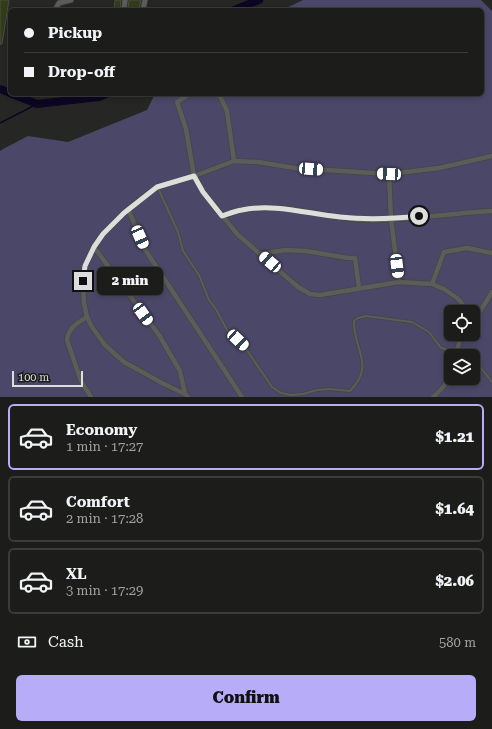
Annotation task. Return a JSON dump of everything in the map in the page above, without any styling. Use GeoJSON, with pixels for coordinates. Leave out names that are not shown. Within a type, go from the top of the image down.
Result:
{"type":"FeatureCollection","features":[{"type":"Feature","properties":{"kind":"street"},"geometry":{"type":"LineString","coordinates":[[55,8],[61,2],[71,0]]}},
{"type":"Feature","properties":{"kind":"street"},"geometry":{"type":"LineString","coordinates":[[187,96],[177,102],[186,129],[194,176],[203,192],[238,235],[298,287],[310,294],[320,295],[399,282],[432,284],[444,289],[457,298],[464,305]]}},
{"type":"Feature","properties":{"kind":"street"},"geometry":{"type":"LineString","coordinates":[[220,96],[227,111],[234,161]]}},
{"type":"Feature","properties":{"kind":"street"},"geometry":{"type":"LineString","coordinates":[[186,395],[124,362],[105,345],[92,327],[87,317],[84,303],[83,281],[85,266],[94,247],[103,234],[128,210],[157,187],[194,176],[234,161],[258,162],[295,168],[389,174],[439,168],[492,156]]}},
{"type":"Feature","properties":{"kind":"street"},"geometry":{"type":"LineString","coordinates":[[389,174],[391,219],[399,282]]}},
{"type":"Feature","properties":{"kind":"street"},"geometry":{"type":"LineString","coordinates":[[222,216],[242,210],[262,208],[282,209],[366,220],[461,212],[492,211]]}},
{"type":"Feature","properties":{"kind":"street"},"geometry":{"type":"LineString","coordinates":[[128,210],[146,251],[242,397]]}},
{"type":"Feature","properties":{"kind":"street"},"geometry":{"type":"LineString","coordinates":[[94,247],[159,335],[180,372],[186,395]]}},
{"type":"Feature","properties":{"kind":"street"},"geometry":{"type":"LineString","coordinates":[[432,284],[444,252],[467,248],[492,253]]}},
{"type":"Feature","properties":{"kind":"street"},"geometry":{"type":"LineString","coordinates":[[260,254],[285,250],[306,251],[355,258],[359,288]]}},
{"type":"Feature","properties":{"kind":"street"},"geometry":{"type":"LineString","coordinates":[[480,311],[492,292]]}},
{"type":"Feature","properties":{"kind":"street"},"geometry":{"type":"LineString","coordinates":[[87,317],[73,326],[68,333],[67,340],[81,381],[91,397]]}},
{"type":"Feature","properties":{"kind":"street"},"geometry":{"type":"LineString","coordinates":[[433,397],[442,390],[445,385]]}},
{"type":"Feature","properties":{"kind":"lane"},"geometry":{"type":"LineString","coordinates":[[157,187],[178,232],[183,251],[199,275],[209,300],[216,308],[231,335],[244,346],[272,387],[281,394],[303,394],[317,390],[350,392],[357,384],[363,369],[362,356],[353,331],[354,321],[358,318],[366,316],[412,322],[429,332],[441,348],[444,349]]}},
{"type":"Feature","properties":{"kind":"lane"},"geometry":{"type":"LineString","coordinates":[[480,367],[492,382]]}},
{"type":"Feature","properties":{"kind":"shaded area"},"geometry":{"type":"Polygon","coordinates":[[[303,0],[481,0],[492,11],[492,397],[0,397],[0,151],[28,136],[68,142],[147,110],[154,96],[484,96],[484,8],[286,8],[303,0]]]}},
{"type":"Feature","properties":{"kind":"building"},"geometry":{"type":"Polygon","coordinates":[[[0,0],[9,0],[2,44],[0,44],[0,0]]]}},
{"type":"Feature","properties":{"kind":"building"},"geometry":{"type":"Polygon","coordinates":[[[115,0],[121,0],[120,8],[114,8],[115,0]]]}},
{"type":"Feature","properties":{"kind":"building"},"geometry":{"type":"Polygon","coordinates":[[[129,0],[141,0],[139,8],[128,8],[129,0]]]}},
{"type":"Feature","properties":{"kind":"waterway"},"geometry":{"type":"LineString","coordinates":[[239,8],[259,0]]}},
{"type":"Feature","properties":{"kind":"waterway"},"geometry":{"type":"LineString","coordinates":[[0,89],[8,92]]}},
{"type":"Feature","properties":{"kind":"waterway"},"geometry":{"type":"LineString","coordinates":[[17,96],[37,104],[101,96]]}},
{"type":"Feature","properties":{"kind":"waterway"},"geometry":{"type":"LineString","coordinates":[[0,123],[37,104]]}},
{"type":"Feature","properties":{"kind":"route"},"geometry":{"type":"LineString","coordinates":[[83,281],[85,266],[94,247],[103,234],[124,213],[157,187],[194,176],[203,192],[222,216],[242,210],[262,208],[282,209],[366,220],[419,216]]}}]}
